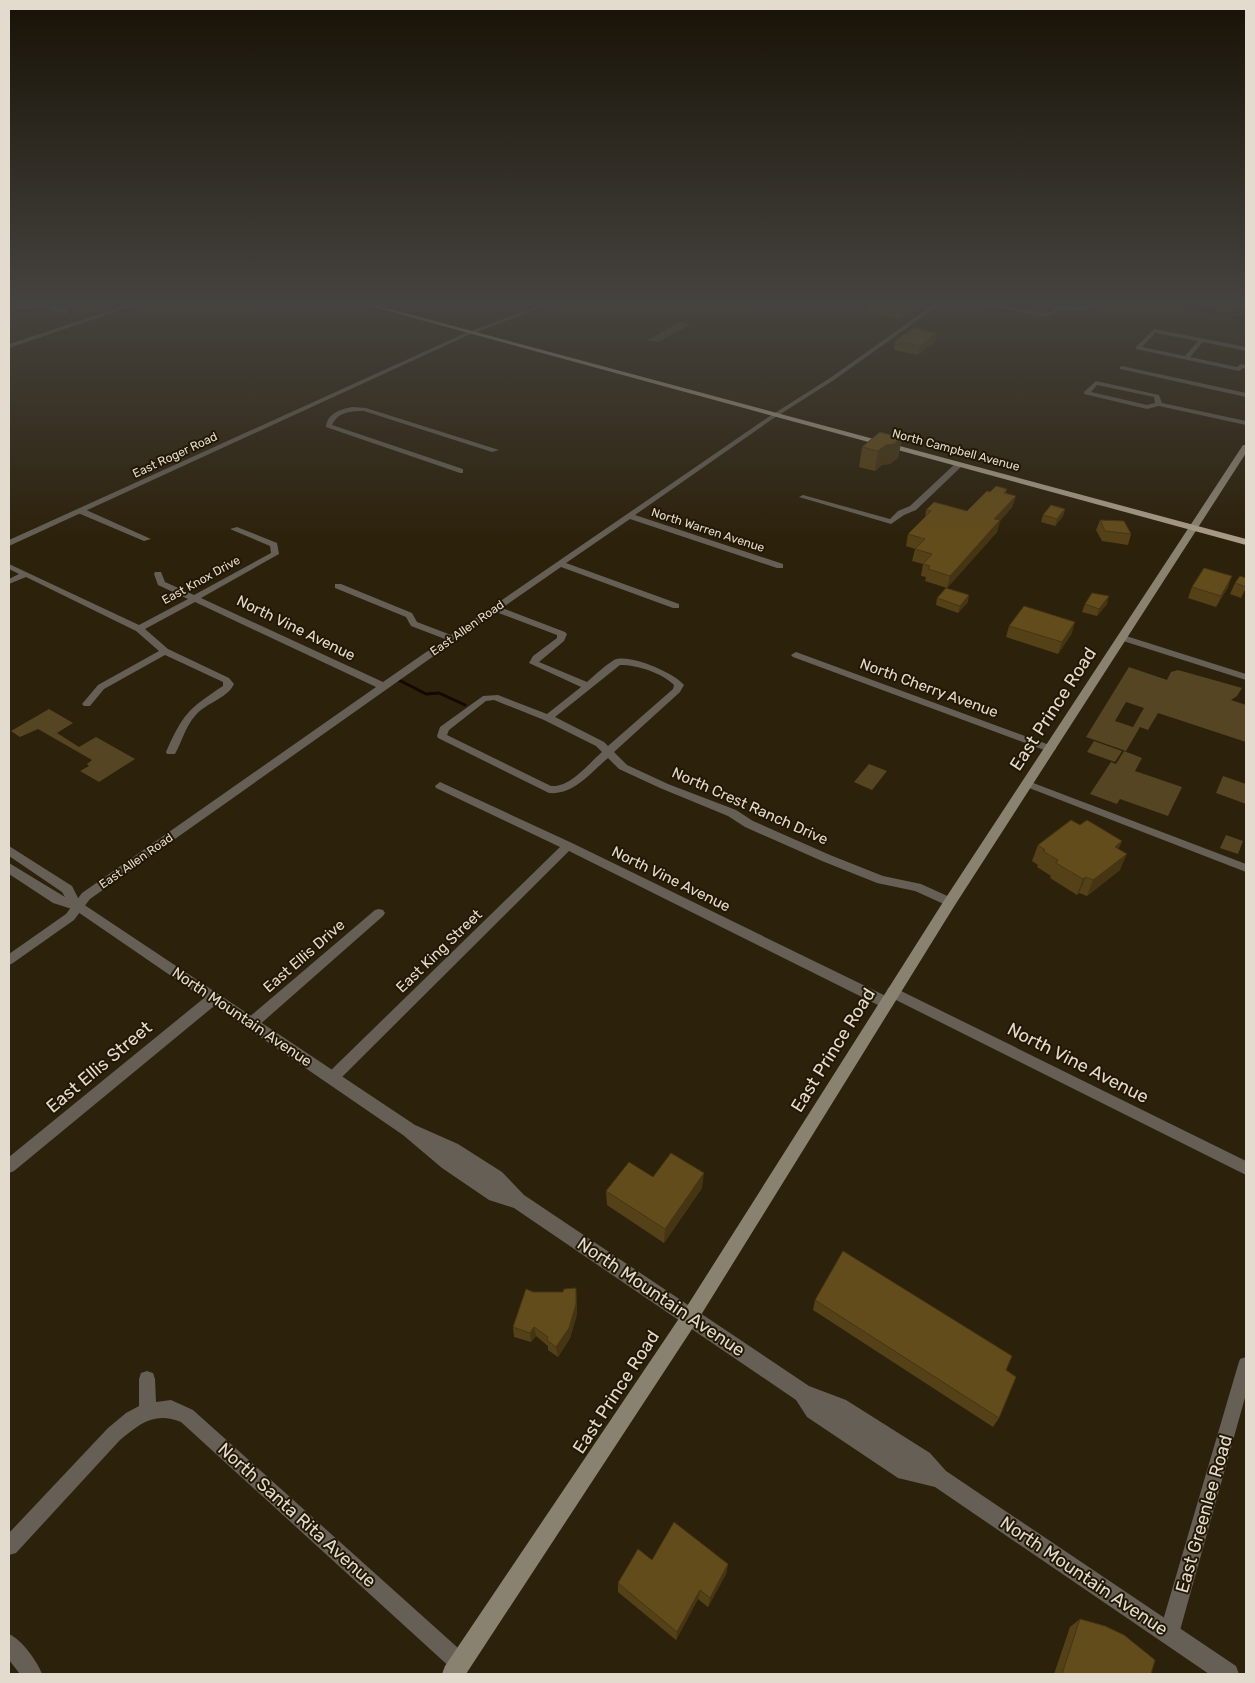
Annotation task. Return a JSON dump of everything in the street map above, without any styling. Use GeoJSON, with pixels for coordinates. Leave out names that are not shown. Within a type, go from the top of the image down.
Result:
{"type":"FeatureCollection","features":[{"type":"Feature","properties":{"kind":"main road","name":"North Campbell Avenue"},"geometry":{"type":"LineString","coordinates":[[663,384],[1246,542]]}},
{"type":"Feature","properties":{"kind":"main road","name":"East Prince Road"},"geometry":{"type":"LineString","coordinates":[[457,1669],[690,1317],[950,902],[1246,447]]}},
{"type":"Feature","properties":{"kind":"street","name":"East Roger Road"},"geometry":{"type":"LineString","coordinates":[[9,543],[359,384]]}},
{"type":"Feature","properties":{"kind":"street","name":"East Allen Road"},"geometry":{"type":"LineString","coordinates":[[9,960],[70,917],[77,905],[86,896],[383,686],[776,414],[823,384]]}},
{"type":"Feature","properties":{"kind":"street"},"geometry":{"type":"LineString","coordinates":[[1095,384],[1086,393],[1148,407],[1159,404],[1246,423]]}},
{"type":"Feature","properties":{"kind":"street"},"geometry":{"type":"LineString","coordinates":[[1099,384],[1157,396],[1159,404]]}},
{"type":"Feature","properties":{"kind":"street"},"geometry":{"type":"LineString","coordinates":[[1193,384],[1246,395]]}},
{"type":"Feature","properties":{"kind":"street"},"geometry":{"type":"LineString","coordinates":[[758,409],[776,410],[791,400],[800,398]]}},
{"type":"Feature","properties":{"kind":"street"},"geometry":{"type":"LineString","coordinates":[[460,471],[328,426],[331,419],[338,413],[350,410],[364,410],[495,450]]}},
{"type":"Feature","properties":{"kind":"street"},"geometry":{"type":"LineString","coordinates":[[803,496],[891,522],[901,513],[914,508],[960,464]]}},
{"type":"Feature","properties":{"kind":"street"},"geometry":{"type":"LineString","coordinates":[[81,510],[148,539]]}},
{"type":"Feature","properties":{"kind":"street","name":"North Warren Avenue"},"geometry":{"type":"LineString","coordinates":[[629,516],[780,566]]}},
{"type":"Feature","properties":{"kind":"street","name":"East Knox Drive"},"geometry":{"type":"LineString","coordinates":[[138,629],[275,554],[274,545],[234,529]]}},
{"type":"Feature","properties":{"kind":"street"},"geometry":{"type":"LineString","coordinates":[[560,564],[676,606]]}},
{"type":"Feature","properties":{"kind":"street"},"geometry":{"type":"LineString","coordinates":[[9,566],[138,629],[165,651],[226,680],[229,684],[227,688],[199,706],[191,714],[183,725],[171,752]]}},
{"type":"Feature","properties":{"kind":"street"},"geometry":{"type":"LineString","coordinates":[[9,582],[26,574]]}},
{"type":"Feature","properties":{"kind":"street","name":"North Vine Avenue"},"geometry":{"type":"LineString","coordinates":[[158,574],[161,582],[383,686]]}},
{"type":"Feature","properties":{"kind":"street"},"geometry":{"type":"LineString","coordinates":[[338,586],[409,616],[413,619],[414,624],[452,639]]}},
{"type":"Feature","properties":{"kind":"street"},"geometry":{"type":"LineString","coordinates":[[496,608],[562,634],[561,639],[536,658],[534,663],[587,686]]}},
{"type":"Feature","properties":{"kind":"street"},"geometry":{"type":"LineString","coordinates":[[1123,638],[1246,677]]}},
{"type":"Feature","properties":{"kind":"street"},"geometry":{"type":"LineString","coordinates":[[87,704],[101,687],[165,651]]}},
{"type":"Feature","properties":{"kind":"street","name":"North Cherry Avenue"},"geometry":{"type":"LineString","coordinates":[[796,655],[1051,749]]}},
{"type":"Feature","properties":{"kind":"street"},"geometry":{"type":"LineString","coordinates":[[548,718],[612,665],[624,661],[677,680],[679,684],[678,690],[608,753]]}},
{"type":"Feature","properties":{"kind":"street","name":"North Crest Ranch Drive"},"geometry":{"type":"LineString","coordinates":[[608,753],[566,788],[554,790],[486,759],[442,736],[444,729],[483,699],[489,697],[502,700],[548,718],[600,744],[622,767],[732,813],[749,824],[826,858],[881,880],[917,887],[950,902]]}},
{"type":"Feature","properties":{"kind":"street"},"geometry":{"type":"LineString","coordinates":[[1028,784],[1246,868]]}},
{"type":"Feature","properties":{"kind":"street","name":"North Vine Avenue"},"geometry":{"type":"LineString","coordinates":[[440,786],[1246,1168]]}},
{"type":"Feature","properties":{"kind":"street","name":"East King Street"},"geometry":{"type":"LineString","coordinates":[[332,1078],[568,846]]}},
{"type":"Feature","properties":{"kind":"street","name":"North Mountain Avenue"},"geometry":{"type":"LineString","coordinates":[[10,853],[67,889],[77,905]]}},
{"type":"Feature","properties":{"kind":"street","name":"North Mountain Avenue"},"geometry":{"type":"LineString","coordinates":[[9,868],[58,900],[77,905],[409,1130],[448,1163],[495,1195],[518,1201],[803,1393],[814,1410],[905,1471],[939,1478],[1169,1634],[1216,1670]]}},
{"type":"Feature","properties":{"kind":"street","name":"East Ellis Drive"},"geometry":{"type":"LineString","coordinates":[[252,1023],[379,913]]}},
{"type":"Feature","properties":{"kind":"street","name":"East Ellis Street"},"geometry":{"type":"LineString","coordinates":[[9,1166],[214,998]]}},
{"type":"Feature","properties":{"kind":"street","name":"East Greenlee Road"},"geometry":{"type":"LineString","coordinates":[[1169,1634],[1246,1365]]}},
{"type":"Feature","properties":{"kind":"street"},"geometry":{"type":"LineString","coordinates":[[9,1546],[114,1434],[132,1419],[148,1411],[147,1379]]}},
{"type":"Feature","properties":{"kind":"street","name":"North Santa Rita Avenue"},"geometry":{"type":"LineString","coordinates":[[148,1411],[171,1409],[187,1416],[457,1669]]}},
{"type":"Feature","properties":{"kind":"street"},"geometry":{"type":"LineString","coordinates":[[9,1644],[32,1674]]}},
{"type":"Feature","properties":{"kind":"shaded area"},"geometry":{"type":"Polygon","coordinates":[[[1129,667],[1167,680],[1171,672],[1178,670],[1242,688],[1237,696],[1231,700],[1246,705],[1246,742],[1158,713],[1148,730],[1140,727],[1126,751],[1086,737],[1129,667]],[[1126,702],[1115,721],[1133,727],[1144,708],[1126,702]]]}},
{"type":"Feature","properties":{"kind":"shaded area"},"geometry":{"type":"Polygon","coordinates":[[[49,709],[73,723],[57,733],[79,747],[96,737],[135,759],[99,782],[80,771],[89,766],[87,764],[92,760],[38,729],[20,737],[11,731],[49,709]]]}},
{"type":"Feature","properties":{"kind":"shaded area"},"geometry":{"type":"Polygon","coordinates":[[[1094,741],[1122,751],[1115,762],[1087,752],[1094,741]]]}},
{"type":"Feature","properties":{"kind":"shaded area"},"geometry":{"type":"Polygon","coordinates":[[[1124,751],[1142,758],[1135,771],[1182,787],[1168,816],[1120,799],[1117,804],[1090,794],[1111,762],[1116,764],[1124,751]]]}},
{"type":"Feature","properties":{"kind":"shaded area"},"geometry":{"type":"Polygon","coordinates":[[[869,764],[887,771],[872,790],[854,782],[869,764]]]}},
{"type":"Feature","properties":{"kind":"shaded area"},"geometry":{"type":"Polygon","coordinates":[[[1223,776],[1246,784],[1246,804],[1216,793],[1223,776]]]}},
{"type":"Feature","properties":{"kind":"shaded area"},"geometry":{"type":"Polygon","coordinates":[[[1226,835],[1243,841],[1238,854],[1220,848],[1226,835]]]}},
{"type":"Feature","properties":{"kind":"building"},"geometry":{"type":"Polygon","coordinates":[[[880,432],[902,438],[878,451],[862,447],[880,432]]]}},
{"type":"Feature","properties":{"kind":"building"},"geometry":{"type":"Polygon","coordinates":[[[996,486],[1007,489],[1004,493],[1016,496],[994,519],[1000,520],[950,576],[928,569],[930,566],[923,564],[932,554],[915,549],[925,539],[908,534],[931,511],[926,510],[934,502],[967,511],[987,491],[990,492],[996,486]]]}},
{"type":"Feature","properties":{"kind":"building"},"geometry":{"type":"Polygon","coordinates":[[[1051,505],[1065,509],[1057,519],[1043,515],[1051,505]]]}},
{"type":"Feature","properties":{"kind":"building"},"geometry":{"type":"Polygon","coordinates":[[[1100,520],[1124,521],[1131,534],[1105,531],[1100,520]]]}},
{"type":"Feature","properties":{"kind":"building"},"geometry":{"type":"Polygon","coordinates":[[[1204,568],[1232,576],[1221,596],[1192,587],[1204,568]]]}},
{"type":"Feature","properties":{"kind":"building"},"geometry":{"type":"Polygon","coordinates":[[[1240,576],[1246,578],[1246,587],[1235,583],[1240,576]]]}},
{"type":"Feature","properties":{"kind":"building"},"geometry":{"type":"Polygon","coordinates":[[[946,588],[969,595],[960,606],[937,598],[946,588]]]}},
{"type":"Feature","properties":{"kind":"building"},"geometry":{"type":"Polygon","coordinates":[[[1092,593],[1109,596],[1099,609],[1085,604],[1092,593]]]}},
{"type":"Feature","properties":{"kind":"building"},"geometry":{"type":"Polygon","coordinates":[[[1024,606],[1075,622],[1062,642],[1009,626],[1024,606]]]}},
{"type":"Feature","properties":{"kind":"building"},"geometry":{"type":"Polygon","coordinates":[[[1071,820],[1080,825],[1087,820],[1122,841],[1115,847],[1127,854],[1093,880],[1086,877],[1083,879],[1056,863],[1058,860],[1043,851],[1045,850],[1038,845],[1071,820]]]}},
{"type":"Feature","properties":{"kind":"building"},"geometry":{"type":"Polygon","coordinates":[[[671,1153],[704,1173],[665,1229],[606,1191],[629,1162],[653,1177],[671,1153]]]}},
{"type":"Feature","properties":{"kind":"building"},"geometry":{"type":"Polygon","coordinates":[[[843,1251],[1012,1356],[1006,1370],[1016,1377],[999,1418],[815,1300],[843,1251]]]}},
{"type":"Feature","properties":{"kind":"building"},"geometry":{"type":"Polygon","coordinates":[[[576,1288],[576,1304],[569,1328],[556,1347],[547,1340],[548,1337],[534,1327],[530,1333],[513,1327],[526,1289],[533,1292],[563,1292],[564,1289],[576,1288]]]}},
{"type":"Feature","properties":{"kind":"building"},"geometry":{"type":"Polygon","coordinates":[[[674,1522],[728,1564],[710,1598],[700,1590],[677,1632],[618,1583],[638,1549],[652,1560],[674,1522]]]}},
{"type":"Feature","properties":{"kind":"building"},"geometry":{"type":"Polygon","coordinates":[[[1080,1619],[1105,1626],[1124,1635],[1155,1660],[1151,1674],[1062,1674],[1080,1619]]]}},
{"type":"Feature","properties":{"kind":"waterway"},"geometry":{"type":"LineString","coordinates":[[397,679],[426,694],[439,693],[465,705]]}}]}
